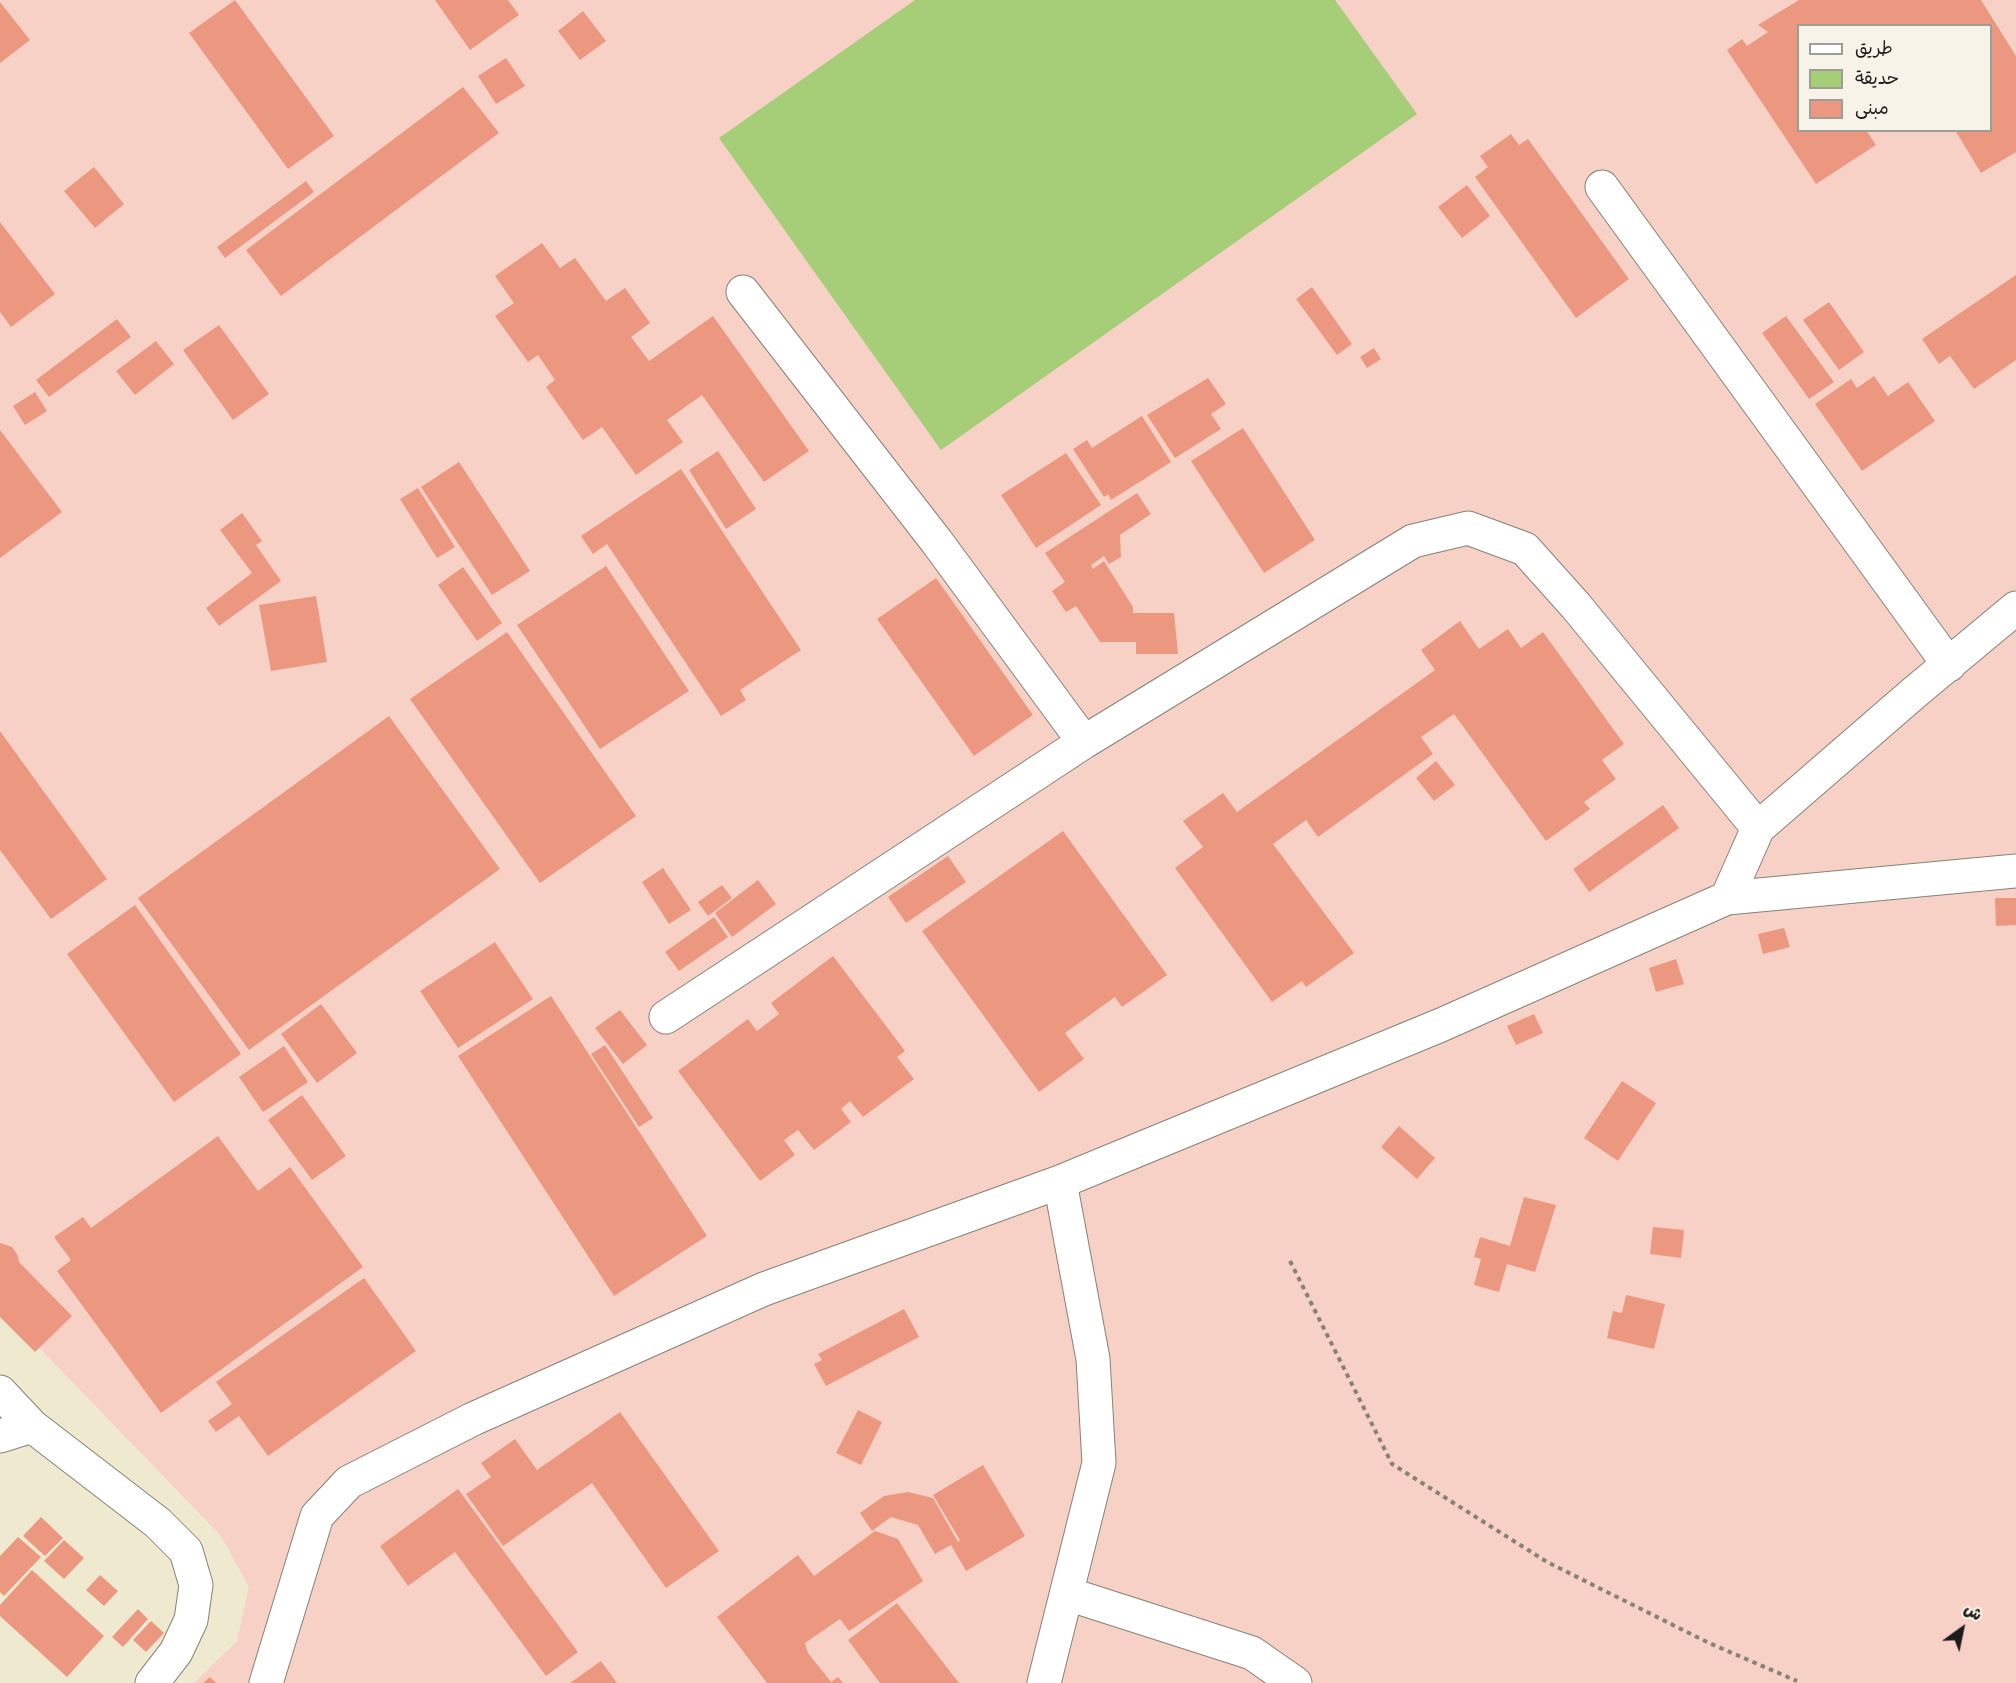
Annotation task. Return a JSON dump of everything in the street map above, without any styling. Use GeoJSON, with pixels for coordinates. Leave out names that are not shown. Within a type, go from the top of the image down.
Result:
{"type":"FeatureCollection","features":[{"type":"Feature","properties":{"kind":"street"},"geometry":{"type":"LineString","coordinates":[[1602,187],[1949,665]]}},
{"type":"Feature","properties":{"kind":"street"},"geometry":{"type":"LineString","coordinates":[[743,292],[937,542],[1084,742]]}},
{"type":"Feature","properties":{"kind":"street"},"geometry":{"type":"LineString","coordinates":[[666,1017],[1084,742],[1413,541],[1468,528],[1525,549],[1576,606],[1758,828]]}},
{"type":"Feature","properties":{"kind":"street"},"geometry":{"type":"LineString","coordinates":[[1727,898],[1758,828],[2016,608]]}},
{"type":"Feature","properties":{"kind":"street"},"geometry":{"type":"LineString","coordinates":[[266,1683],[317,1516],[349,1482],[473,1419],[764,1289],[1060,1182],[1441,1025],[1727,898],[2016,871]]}},
{"type":"Feature","properties":{"kind":"street"},"geometry":{"type":"LineString","coordinates":[[1044,1683],[1099,1463],[1094,1359],[1060,1182]]}},
{"type":"Feature","properties":{"kind":"street"},"geometry":{"type":"LineString","coordinates":[[0,1392],[32,1426],[158,1523],[186,1551],[196,1585],[191,1620],[176,1652],[152,1683]]}},
{"type":"Feature","properties":{"kind":"street"},"geometry":{"type":"LineString","coordinates":[[0,1436],[32,1426]]}},
{"type":"Feature","properties":{"kind":"street"},"geometry":{"type":"LineString","coordinates":[[1068,1594],[1252,1653],[1295,1683]]}},
{"type":"Feature","properties":{"kind":"path"},"geometry":{"type":"LineString","coordinates":[[1290,1261],[1392,1464],[1547,1562],[1709,1643],[1797,1681]]}},
{"type":"Feature","properties":{"kind":"shaded area"},"geometry":{"type":"Polygon","coordinates":[[[0,0],[2016,0],[2016,1683],[194,1683],[237,1641],[249,1587],[221,1536],[0,1307],[0,0]]]}},
{"type":"Feature","properties":{"kind":"green space"},"geometry":{"type":"Polygon","coordinates":[[[915,0],[1335,0],[1417,114],[941,450],[719,138],[915,0]]]}},
{"type":"Feature","properties":{"kind":"building"},"geometry":{"type":"Polygon","coordinates":[[[235,0],[334,136],[288,169],[189,33],[235,0]]]}},
{"type":"Feature","properties":{"kind":"building"},"geometry":{"type":"Polygon","coordinates":[[[435,0],[508,0],[519,15],[470,50],[435,0]]]}},
{"type":"Feature","properties":{"kind":"building"},"geometry":{"type":"Polygon","coordinates":[[[1799,0],[1981,0],[2016,56],[2016,152],[1981,173],[1956,132],[1992,132],[1992,24],[1797,24],[1797,132],[1867,132],[1876,145],[1816,184],[1727,50],[1742,39],[1747,46],[1768,32],[1758,25],[1799,0]]]}},
{"type":"Feature","properties":{"kind":"building"},"geometry":{"type":"Polygon","coordinates":[[[0,2],[30,40],[0,63],[0,2]]]}},
{"type":"Feature","properties":{"kind":"building"},"geometry":{"type":"Polygon","coordinates":[[[583,11],[606,41],[580,60],[558,31],[583,11]]]}},
{"type":"Feature","properties":{"kind":"building"},"geometry":{"type":"Polygon","coordinates":[[[506,58],[525,86],[496,104],[478,76],[506,58]]]}},
{"type":"Feature","properties":{"kind":"building"},"geometry":{"type":"Polygon","coordinates":[[[463,87],[499,133],[281,296],[246,250],[463,87]]]}},
{"type":"Feature","properties":{"kind":"building"},"geometry":{"type":"Polygon","coordinates":[[[1511,134],[1519,145],[1528,139],[1629,279],[1576,318],[1475,177],[1488,167],[1480,156],[1511,134]]]}},
{"type":"Feature","properties":{"kind":"building"},"geometry":{"type":"Polygon","coordinates":[[[94,167],[124,204],[95,228],[64,191],[94,167]]]}},
{"type":"Feature","properties":{"kind":"building"},"geometry":{"type":"Polygon","coordinates":[[[306,181],[314,192],[225,258],[217,247],[306,181]]]}},
{"type":"Feature","properties":{"kind":"building"},"geometry":{"type":"Polygon","coordinates":[[[1467,185],[1490,216],[1462,238],[1438,207],[1467,185]]]}},
{"type":"Feature","properties":{"kind":"building"},"geometry":{"type":"Polygon","coordinates":[[[0,222],[55,294],[11,327],[0,312],[0,222]]]}},
{"type":"Feature","properties":{"kind":"building"},"geometry":{"type":"Polygon","coordinates":[[[542,243],[560,268],[575,258],[606,301],[625,288],[650,323],[631,337],[649,361],[713,316],[809,451],[764,482],[702,395],[667,420],[683,442],[636,475],[602,427],[583,440],[546,387],[555,380],[538,355],[528,362],[495,316],[514,303],[495,276],[542,243]]]}},
{"type":"Feature","properties":{"kind":"building"},"geometry":{"type":"Polygon","coordinates":[[[2016,275],[2016,360],[1974,389],[1950,356],[1939,364],[1922,339],[2016,275]]]}},
{"type":"Feature","properties":{"kind":"building"},"geometry":{"type":"Polygon","coordinates":[[[1312,287],[1352,344],[1337,355],[1296,299],[1312,287]]]}},
{"type":"Feature","properties":{"kind":"building"},"geometry":{"type":"Polygon","coordinates":[[[1829,302],[1864,352],[1839,370],[1803,320],[1829,302]]]}},
{"type":"Feature","properties":{"kind":"building"},"geometry":{"type":"Polygon","coordinates":[[[1786,316],[1834,382],[1809,399],[1762,333],[1786,316]]]}},
{"type":"Feature","properties":{"kind":"building"},"geometry":{"type":"Polygon","coordinates":[[[117,319],[131,337],[49,397],[36,380],[117,319]]]}},
{"type":"Feature","properties":{"kind":"building"},"geometry":{"type":"Polygon","coordinates":[[[219,325],[269,394],[233,420],[183,350],[219,325]]]}},
{"type":"Feature","properties":{"kind":"building"},"geometry":{"type":"Polygon","coordinates":[[[156,341],[174,364],[135,395],[116,371],[156,341]]]}},
{"type":"Feature","properties":{"kind":"building"},"geometry":{"type":"Polygon","coordinates":[[[1374,348],[1381,359],[1367,368],[1360,357],[1374,348]]]}},
{"type":"Feature","properties":{"kind":"building"},"geometry":{"type":"Polygon","coordinates":[[[1874,376],[1888,396],[1908,382],[1935,421],[1862,471],[1815,404],[1851,379],[1857,388],[1874,376]]]}},
{"type":"Feature","properties":{"kind":"building"},"geometry":{"type":"Polygon","coordinates":[[[1208,378],[1226,404],[1211,414],[1221,429],[1175,458],[1147,415],[1208,378]]]}},
{"type":"Feature","properties":{"kind":"building"},"geometry":{"type":"Polygon","coordinates":[[[35,392],[47,411],[25,425],[13,406],[35,392]]]}},
{"type":"Feature","properties":{"kind":"building"},"geometry":{"type":"Polygon","coordinates":[[[1142,416],[1171,462],[1111,500],[1108,494],[1104,497],[1073,449],[1087,440],[1092,448],[1142,416]]]}},
{"type":"Feature","properties":{"kind":"building"},"geometry":{"type":"Polygon","coordinates":[[[1243,428],[1315,540],[1264,573],[1191,461],[1243,428]]]}},
{"type":"Feature","properties":{"kind":"building"},"geometry":{"type":"Polygon","coordinates":[[[0,430],[62,512],[0,558],[0,430]]]}},
{"type":"Feature","properties":{"kind":"building"},"geometry":{"type":"Polygon","coordinates":[[[718,451],[756,509],[726,529],[689,470],[718,451]]]}},
{"type":"Feature","properties":{"kind":"building"},"geometry":{"type":"Polygon","coordinates":[[[1066,453],[1101,505],[1036,548],[1001,495],[1066,453]]]}},
{"type":"Feature","properties":{"kind":"building"},"geometry":{"type":"Polygon","coordinates":[[[459,462],[530,571],[492,595],[421,487],[459,462]]]}},
{"type":"Feature","properties":{"kind":"building"},"geometry":{"type":"Polygon","coordinates":[[[681,469],[801,650],[740,690],[746,700],[721,716],[607,544],[593,554],[581,536],[681,469]]]}},
{"type":"Feature","properties":{"kind":"building"},"geometry":{"type":"Polygon","coordinates":[[[418,488],[455,547],[437,558],[400,499],[418,488]]]}},
{"type":"Feature","properties":{"kind":"building"},"geometry":{"type":"Polygon","coordinates":[[[1137,493],[1151,514],[1120,535],[1121,557],[1109,564],[1104,556],[1091,565],[1093,569],[1104,561],[1133,607],[1133,613],[1174,613],[1178,654],[1136,654],[1136,642],[1100,642],[1076,606],[1066,612],[1052,591],[1065,582],[1045,553],[1137,493]]]}},
{"type":"Feature","properties":{"kind":"building"},"geometry":{"type":"Polygon","coordinates":[[[242,513],[262,541],[256,545],[281,581],[219,626],[206,608],[252,573],[220,530],[242,513]]]}},
{"type":"Feature","properties":{"kind":"building"},"geometry":{"type":"Polygon","coordinates":[[[606,566],[689,691],[600,749],[517,625],[606,566]]]}},
{"type":"Feature","properties":{"kind":"building"},"geometry":{"type":"Polygon","coordinates":[[[463,567],[502,623],[477,641],[438,585],[463,567]]]}},
{"type":"Feature","properties":{"kind":"building"},"geometry":{"type":"Polygon","coordinates":[[[936,578],[1033,715],[974,756],[877,619],[936,578]]]}},
{"type":"Feature","properties":{"kind":"building"},"geometry":{"type":"Polygon","coordinates":[[[316,596],[327,662],[271,671],[259,605],[316,596]]]}},
{"type":"Feature","properties":{"kind":"building"},"geometry":{"type":"Polygon","coordinates":[[[1460,621],[1479,649],[1508,629],[1521,648],[1543,632],[1624,744],[1602,760],[1616,779],[1584,802],[1590,809],[1546,841],[1454,714],[1421,737],[1433,754],[1318,837],[1306,820],[1273,844],[1354,953],[1306,987],[1302,981],[1272,1002],[1175,868],[1203,847],[1183,821],[1223,793],[1237,812],[1435,670],[1421,650],[1460,621]]]}},
{"type":"Feature","properties":{"kind":"building"},"geometry":{"type":"Polygon","coordinates":[[[507,632],[636,816],[540,883],[410,699],[507,632]]]}},
{"type":"Feature","properties":{"kind":"building"},"geometry":{"type":"Polygon","coordinates":[[[389,716],[500,869],[249,1050],[138,898],[389,716]]]}},
{"type":"Feature","properties":{"kind":"building"},"geometry":{"type":"Polygon","coordinates":[[[0,731],[107,879],[51,919],[0,850],[0,731]]]}},
{"type":"Feature","properties":{"kind":"building"},"geometry":{"type":"Polygon","coordinates":[[[1436,761],[1455,785],[1434,801],[1416,778],[1436,761]]]}},
{"type":"Feature","properties":{"kind":"building"},"geometry":{"type":"Polygon","coordinates":[[[1663,805],[1679,828],[1589,892],[1573,869],[1663,805]]]}},
{"type":"Feature","properties":{"kind":"building"},"geometry":{"type":"Polygon","coordinates":[[[1063,831],[1167,975],[1122,1007],[1115,997],[1065,1033],[1084,1059],[1039,1092],[922,931],[1063,831]]]}},
{"type":"Feature","properties":{"kind":"building"},"geometry":{"type":"Polygon","coordinates":[[[948,856],[966,882],[906,923],[888,897],[948,856]]]}},
{"type":"Feature","properties":{"kind":"building"},"geometry":{"type":"Polygon","coordinates":[[[663,868],[691,910],[669,924],[642,882],[663,868]]]}},
{"type":"Feature","properties":{"kind":"building"},"geometry":{"type":"Polygon","coordinates":[[[758,880],[776,904],[732,937],[715,913],[758,880]]]}},
{"type":"Feature","properties":{"kind":"building"},"geometry":{"type":"Polygon","coordinates":[[[722,885],[732,898],[708,916],[698,902],[722,885]]]}},
{"type":"Feature","properties":{"kind":"building"},"geometry":{"type":"Polygon","coordinates":[[[1995,898],[2016,898],[2016,925],[1996,926],[1995,898]]]}},
{"type":"Feature","properties":{"kind":"building"},"geometry":{"type":"Polygon","coordinates":[[[135,905],[241,1054],[174,1102],[67,954],[135,905]]]}},
{"type":"Feature","properties":{"kind":"building"},"geometry":{"type":"Polygon","coordinates":[[[714,917],[728,937],[679,971],[665,952],[714,917]]]}},
{"type":"Feature","properties":{"kind":"building"},"geometry":{"type":"Polygon","coordinates":[[[1784,928],[1790,947],[1763,954],[1758,934],[1784,928]]]}},
{"type":"Feature","properties":{"kind":"building"},"geometry":{"type":"Polygon","coordinates":[[[495,942],[533,999],[458,1048],[420,991],[495,942]]]}},
{"type":"Feature","properties":{"kind":"building"},"geometry":{"type":"Polygon","coordinates":[[[833,956],[905,1051],[897,1057],[914,1079],[863,1117],[850,1101],[841,1109],[851,1122],[814,1150],[798,1130],[784,1140],[795,1155],[760,1181],[678,1071],[748,1019],[757,1031],[779,1014],[771,1003],[833,956]]]}},
{"type":"Feature","properties":{"kind":"building"},"geometry":{"type":"Polygon","coordinates":[[[1676,959],[1684,984],[1656,992],[1649,968],[1676,959]]]}},
{"type":"Feature","properties":{"kind":"building"},"geometry":{"type":"Polygon","coordinates":[[[551,996],[707,1236],[614,1296],[458,1056],[551,996]]]}},
{"type":"Feature","properties":{"kind":"building"},"geometry":{"type":"Polygon","coordinates":[[[321,1004],[357,1053],[317,1083],[281,1034],[321,1004]]]}},
{"type":"Feature","properties":{"kind":"building"},"geometry":{"type":"Polygon","coordinates":[[[620,1010],[647,1045],[623,1064],[595,1028],[620,1010]]]}},
{"type":"Feature","properties":{"kind":"building"},"geometry":{"type":"Polygon","coordinates":[[[1534,1014],[1543,1033],[1516,1045],[1507,1026],[1534,1014]]]}},
{"type":"Feature","properties":{"kind":"building"},"geometry":{"type":"Polygon","coordinates":[[[605,1045],[653,1118],[639,1127],[591,1054],[605,1045]]]}},
{"type":"Feature","properties":{"kind":"building"},"geometry":{"type":"Polygon","coordinates":[[[284,1046],[308,1082],[263,1112],[239,1077],[284,1046]]]}},
{"type":"Feature","properties":{"kind":"building"},"geometry":{"type":"Polygon","coordinates":[[[1622,1081],[1656,1103],[1618,1161],[1584,1138],[1622,1081]]]}},
{"type":"Feature","properties":{"kind":"building"},"geometry":{"type":"Polygon","coordinates":[[[302,1095],[346,1156],[312,1180],[268,1120],[302,1095]]]}},
{"type":"Feature","properties":{"kind":"building"},"geometry":{"type":"Polygon","coordinates":[[[1399,1126],[1435,1158],[1417,1179],[1381,1147],[1399,1126]]]}},
{"type":"Feature","properties":{"kind":"building"},"geometry":{"type":"Polygon","coordinates":[[[218,1136],[258,1191],[290,1167],[363,1267],[161,1413],[57,1271],[71,1260],[54,1237],[83,1217],[91,1228],[218,1136]]]}},
{"type":"Feature","properties":{"kind":"building"},"geometry":{"type":"Polygon","coordinates":[[[1524,1197],[1556,1205],[1535,1272],[1507,1264],[1499,1292],[1474,1285],[1481,1259],[1474,1257],[1480,1237],[1510,1246],[1524,1197]]]}},
{"type":"Feature","properties":{"kind":"building"},"geometry":{"type":"Polygon","coordinates":[[[1653,1227],[1684,1230],[1681,1258],[1650,1254],[1653,1227]]]}},
{"type":"Feature","properties":{"kind":"building"},"geometry":{"type":"Polygon","coordinates":[[[0,1243],[12,1247],[19,1262],[72,1316],[35,1352],[0,1317],[0,1243]]]}},
{"type":"Feature","properties":{"kind":"building"},"geometry":{"type":"Polygon","coordinates":[[[364,1278],[416,1351],[268,1456],[239,1416],[216,1432],[208,1421],[232,1404],[216,1382],[364,1278]]]}},
{"type":"Feature","properties":{"kind":"building"},"geometry":{"type":"Polygon","coordinates":[[[1626,1295],[1665,1304],[1654,1349],[1607,1338],[1613,1311],[1622,1313],[1626,1295]]]}},
{"type":"Feature","properties":{"kind":"building"},"geometry":{"type":"Polygon","coordinates":[[[904,1309],[919,1337],[826,1386],[814,1364],[822,1360],[818,1354],[904,1309]]]}},
{"type":"Feature","properties":{"kind":"building"},"geometry":{"type":"Polygon","coordinates":[[[858,1410],[882,1422],[861,1465],[836,1453],[858,1410]]]}},
{"type":"Feature","properties":{"kind":"building"},"geometry":{"type":"Polygon","coordinates":[[[620,1412],[719,1551],[666,1588],[592,1483],[503,1546],[466,1494],[491,1477],[481,1463],[515,1439],[537,1470],[620,1412]]]}},
{"type":"Feature","properties":{"kind":"building"},"geometry":{"type":"Polygon","coordinates":[[[983,1465],[1025,1536],[966,1571],[951,1545],[935,1554],[918,1525],[891,1517],[872,1531],[860,1513],[884,1496],[908,1492],[933,1498],[958,1542],[960,1540],[933,1495],[983,1465]]]}},
{"type":"Feature","properties":{"kind":"building"},"geometry":{"type":"Polygon","coordinates":[[[458,1489],[578,1652],[546,1676],[455,1552],[408,1586],[380,1546],[458,1489]]]}},
{"type":"Feature","properties":{"kind":"building"},"geometry":{"type":"Polygon","coordinates":[[[41,1517],[63,1538],[45,1556],[23,1536],[41,1517]]]}},
{"type":"Feature","properties":{"kind":"building"},"geometry":{"type":"Polygon","coordinates":[[[875,1531],[898,1539],[923,1581],[849,1631],[840,1619],[805,1643],[808,1653],[831,1682],[838,1677],[843,1683],[767,1683],[717,1617],[798,1555],[814,1576],[875,1531]]]}},
{"type":"Feature","properties":{"kind":"building"},"geometry":{"type":"Polygon","coordinates":[[[18,1537],[41,1557],[4,1596],[0,1592],[0,1556],[18,1537]]]}},
{"type":"Feature","properties":{"kind":"building"},"geometry":{"type":"Polygon","coordinates":[[[64,1540],[84,1558],[64,1579],[44,1561],[64,1540]]]}},
{"type":"Feature","properties":{"kind":"building"},"geometry":{"type":"Polygon","coordinates":[[[32,1570],[104,1636],[67,1677],[0,1616],[0,1605],[32,1570]]]}},
{"type":"Feature","properties":{"kind":"building"},"geometry":{"type":"Polygon","coordinates":[[[100,1575],[118,1591],[104,1606],[86,1590],[100,1575]]]}},
{"type":"Feature","properties":{"kind":"building"},"geometry":{"type":"Polygon","coordinates":[[[897,1603],[959,1683],[880,1683],[848,1640],[897,1603]]]}},
{"type":"Feature","properties":{"kind":"building"},"geometry":{"type":"Polygon","coordinates":[[[138,1609],[148,1619],[123,1647],[112,1637],[138,1609]]]}},
{"type":"Feature","properties":{"kind":"building"},"geometry":{"type":"Polygon","coordinates":[[[151,1621],[164,1633],[146,1652],[133,1640],[151,1621]]]}},
{"type":"Feature","properties":{"kind":"building"},"geometry":{"type":"Polygon","coordinates":[[[601,1661],[617,1683],[570,1683],[601,1661]]]}},
{"type":"Feature","properties":{"kind":"building"},"geometry":{"type":"Polygon","coordinates":[[[210,1677],[216,1683],[203,1683],[210,1677]]]}}]}
